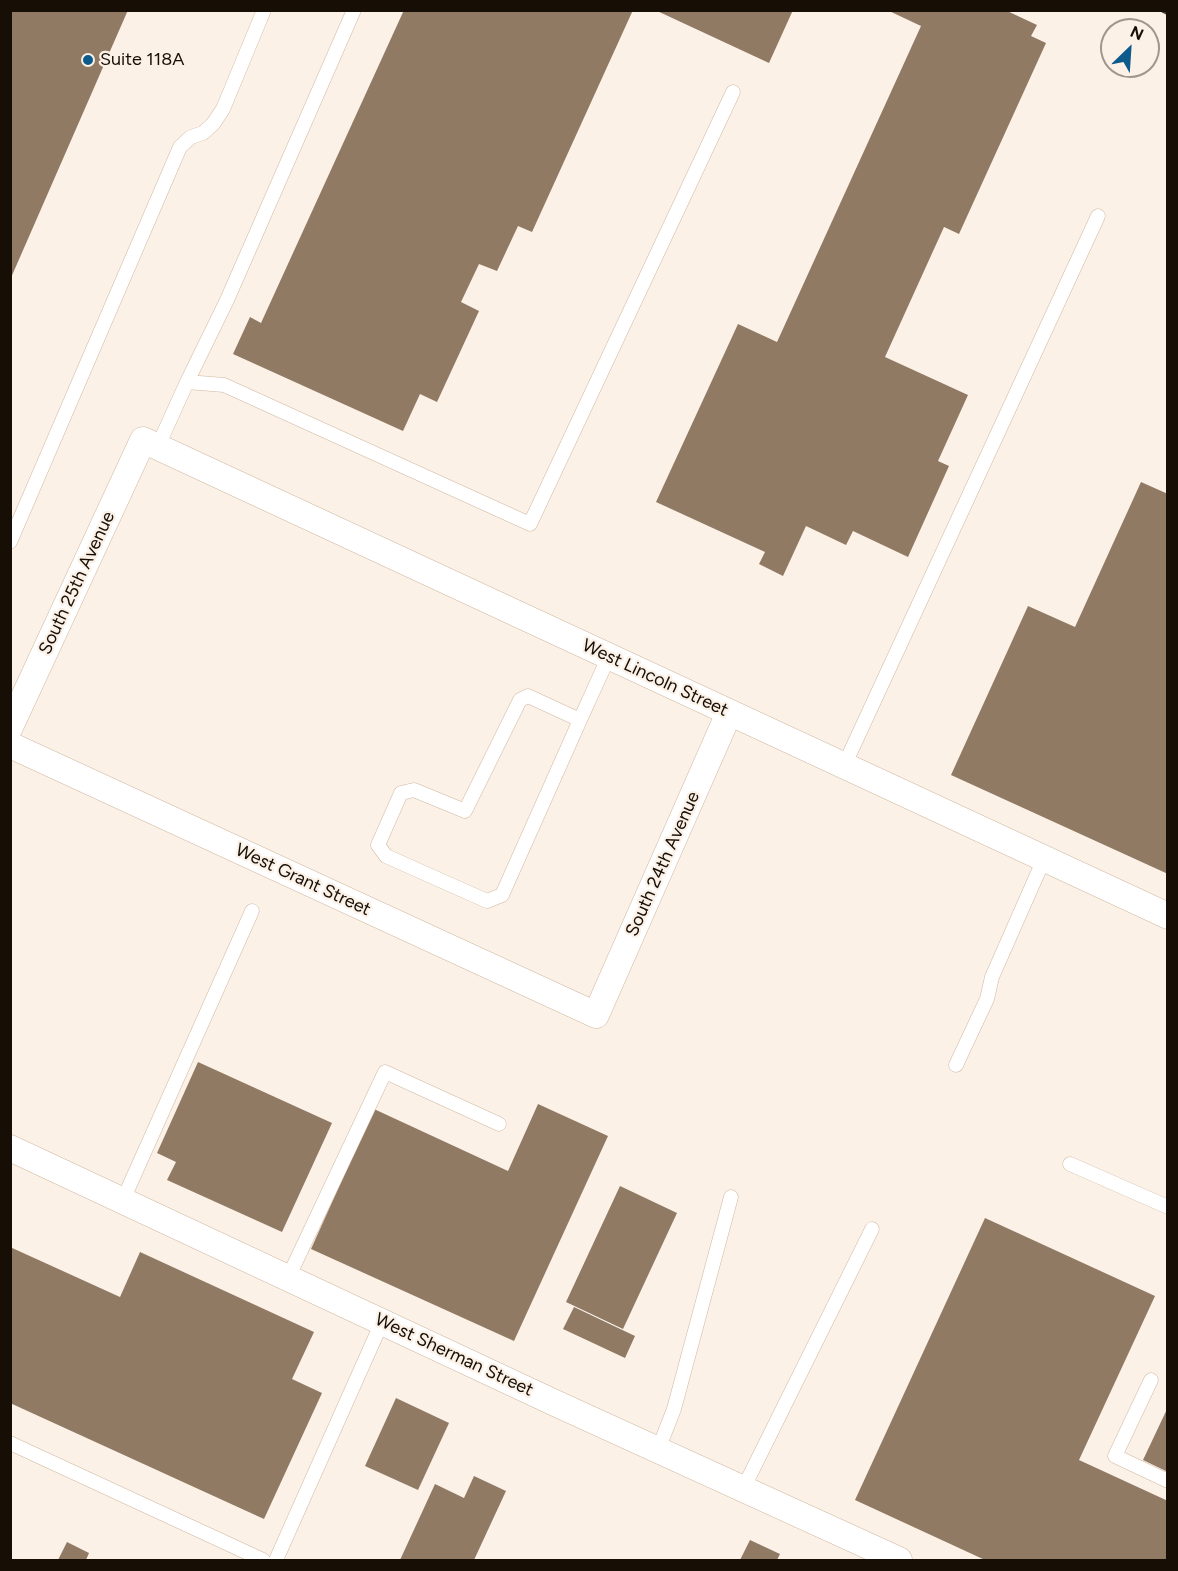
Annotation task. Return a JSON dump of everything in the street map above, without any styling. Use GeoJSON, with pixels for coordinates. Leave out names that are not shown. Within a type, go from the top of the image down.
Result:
{"type":"FeatureCollection","features":[{"type":"Feature","properties":{"kind":"street","name":"West Lincoln Street"},"geometry":{"type":"LineString","coordinates":[[151,443],[1167,916]]}},
{"type":"Feature","properties":{"kind":"street","name":"South 25th Avenue"},"geometry":{"type":"LineString","coordinates":[[10,727],[151,443]]}},
{"type":"Feature","properties":{"kind":"street","name":"South 24th Avenue"},"geometry":{"type":"LineString","coordinates":[[596,1015],[729,713]]}},
{"type":"Feature","properties":{"kind":"street","name":"West Grant Street"},"geometry":{"type":"LineString","coordinates":[[10,745],[596,1015]]}},
{"type":"Feature","properties":{"kind":"street","name":"West Sherman Street"},"geometry":{"type":"LineString","coordinates":[[10,1148],[898,1560]]}},
{"type":"Feature","properties":{"kind":"lane"},"geometry":{"type":"LineString","coordinates":[[10,542],[180,147],[191,137],[203,133],[213,124],[223,109],[264,10]]}},
{"type":"Feature","properties":{"kind":"lane"},"geometry":{"type":"LineString","coordinates":[[151,443],[187,382],[226,300],[354,10]]}},
{"type":"Feature","properties":{"kind":"lane"},"geometry":{"type":"LineString","coordinates":[[187,382],[224,385],[243,392],[530,524],[733,92]]}},
{"type":"Feature","properties":{"kind":"lane"},"geometry":{"type":"LineString","coordinates":[[844,766],[1098,216]]}},
{"type":"Feature","properties":{"kind":"lane"},"geometry":{"type":"LineString","coordinates":[[580,720],[528,696],[520,700],[465,811],[414,790],[401,793],[378,845],[386,856],[488,901],[502,895],[609,656]]}},
{"type":"Feature","properties":{"kind":"lane"},"geometry":{"type":"LineString","coordinates":[[956,1065],[987,999],[992,977],[1044,859]]}},
{"type":"Feature","properties":{"kind":"lane"},"geometry":{"type":"LineString","coordinates":[[123,1200],[252,911]]}},
{"type":"Feature","properties":{"kind":"lane"},"geometry":{"type":"LineString","coordinates":[[288,1278],[385,1072],[499,1124]]}},
{"type":"Feature","properties":{"kind":"lane"},"geometry":{"type":"LineString","coordinates":[[1070,1164],[1167,1208]]}},
{"type":"Feature","properties":{"kind":"lane"},"geometry":{"type":"LineString","coordinates":[[658,1450],[674,1409],[731,1197]]}},
{"type":"Feature","properties":{"kind":"lane"},"geometry":{"type":"LineString","coordinates":[[743,1489],[872,1228]]}},
{"type":"Feature","properties":{"kind":"lane"},"geometry":{"type":"LineString","coordinates":[[276,1560],[382,1322]]}},
{"type":"Feature","properties":{"kind":"lane"},"geometry":{"type":"LineString","coordinates":[[1151,1380],[1115,1456],[1167,1481]]}},
{"type":"Feature","properties":{"kind":"lane"},"geometry":{"type":"LineString","coordinates":[[10,1443],[263,1560]]}},
{"type":"Feature","properties":{"kind":"building"},"geometry":{"type":"Polygon","coordinates":[[[10,10],[128,10],[10,280],[10,10]]]}},
{"type":"Feature","properties":{"kind":"building"},"geometry":{"type":"Polygon","coordinates":[[[404,10],[633,10],[532,232],[518,226],[497,271],[479,264],[461,302],[479,311],[437,402],[420,394],[403,431],[233,354],[250,317],[261,323],[404,10]]]}},
{"type":"Feature","properties":{"kind":"building"},"geometry":{"type":"Polygon","coordinates":[[[655,10],[793,10],[769,63],[655,10]]]}},
{"type":"Feature","properties":{"kind":"building"},"geometry":{"type":"Polygon","coordinates":[[[887,10],[1005,10],[1037,25],[1031,36],[1046,43],[959,234],[944,227],[885,357],[968,395],[938,461],[949,466],[908,557],[853,531],[846,545],[806,526],[783,576],[759,564],[765,552],[656,502],[738,324],[777,342],[921,26],[887,10]]]}},
{"type":"Feature","properties":{"kind":"building"},"geometry":{"type":"Polygon","coordinates":[[[1141,482],[1168,494],[1168,874],[951,775],[1028,606],[1075,627],[1141,482]]]}},
{"type":"Feature","properties":{"kind":"building"},"geometry":{"type":"Polygon","coordinates":[[[198,1062],[332,1123],[282,1232],[167,1180],[176,1162],[157,1153],[198,1062]]]}},
{"type":"Feature","properties":{"kind":"building"},"geometry":{"type":"Polygon","coordinates":[[[538,1104],[608,1136],[514,1341],[311,1249],[374,1109],[508,1171],[538,1104]]]}},
{"type":"Feature","properties":{"kind":"building"},"geometry":{"type":"Polygon","coordinates":[[[620,1186],[677,1213],[623,1329],[566,1302],[620,1186]]]}},
{"type":"Feature","properties":{"kind":"building"},"geometry":{"type":"Polygon","coordinates":[[[985,1218],[1155,1296],[1079,1460],[1168,1501],[1168,1560],[985,1560],[855,1500],[985,1218]]]}},
{"type":"Feature","properties":{"kind":"building"},"geometry":{"type":"Polygon","coordinates":[[[10,1247],[120,1297],[140,1252],[314,1332],[292,1379],[322,1393],[264,1519],[10,1403],[10,1247]]]}},
{"type":"Feature","properties":{"kind":"building"},"geometry":{"type":"Polygon","coordinates":[[[574,1307],[635,1336],[625,1358],[563,1329],[574,1307]]]}},
{"type":"Feature","properties":{"kind":"building"},"geometry":{"type":"Polygon","coordinates":[[[396,1398],[449,1423],[418,1490],[365,1466],[396,1398]]]}},
{"type":"Feature","properties":{"kind":"building"},"geometry":{"type":"Polygon","coordinates":[[[1168,1407],[1168,1472],[1143,1460],[1168,1407]]]}},
{"type":"Feature","properties":{"kind":"building"},"geometry":{"type":"Polygon","coordinates":[[[474,1476],[506,1491],[474,1560],[400,1560],[435,1484],[464,1498],[474,1476]]]}},
{"type":"Feature","properties":{"kind":"building"},"geometry":{"type":"Polygon","coordinates":[[[750,1540],[780,1554],[777,1560],[740,1560],[750,1540]]]}},
{"type":"Feature","properties":{"kind":"building"},"geometry":{"type":"Polygon","coordinates":[[[67,1542],[89,1553],[86,1560],[58,1560],[67,1542]]]}},
{"type":"Feature","properties":{"kind":"railway"},"geometry":{"type":"LineString","coordinates":[[1162,10],[1168,13]]}},
{"type":"Feature","properties":{"kind":"place","name":"Suite 118A"},"geometry":{"type":"Point","coordinates":[88,60]}}]}
